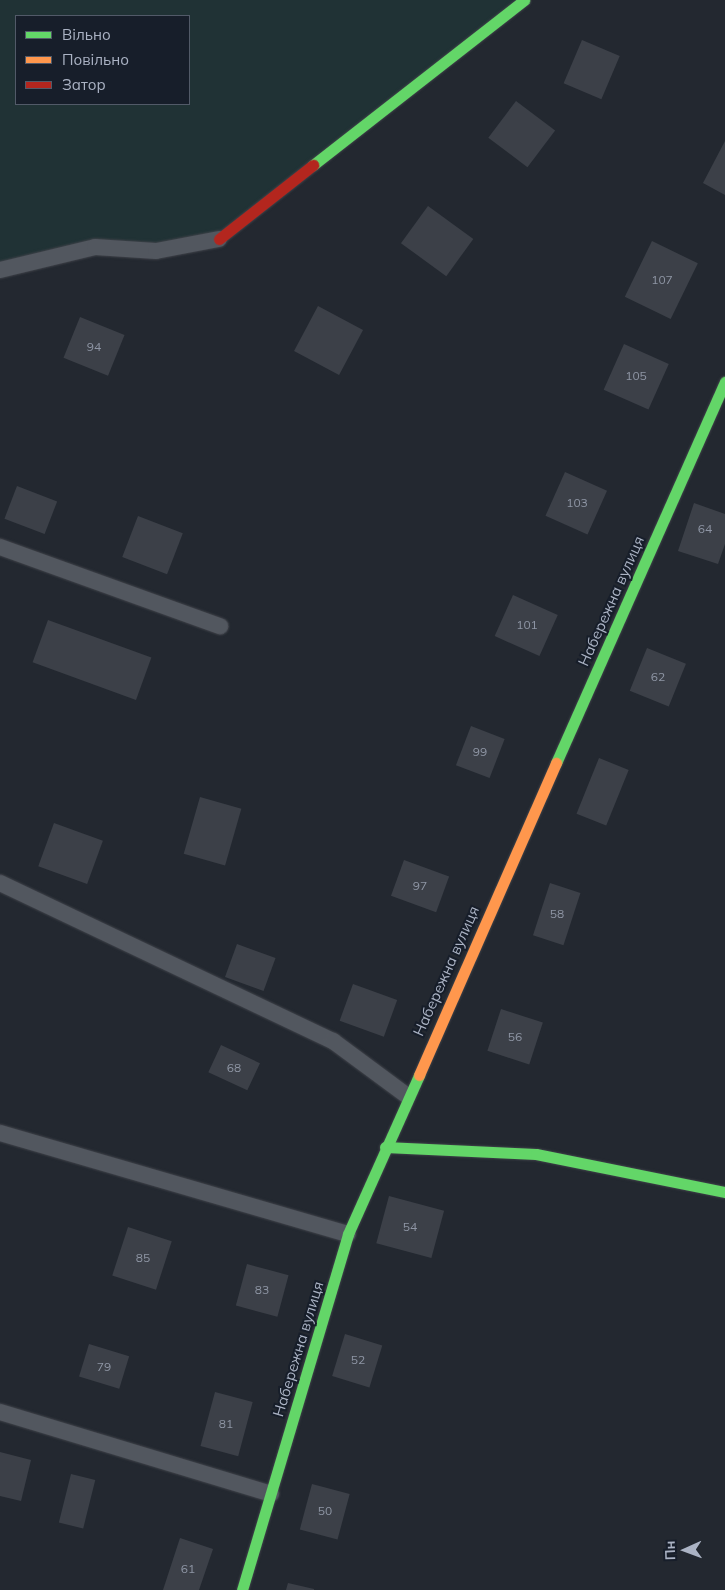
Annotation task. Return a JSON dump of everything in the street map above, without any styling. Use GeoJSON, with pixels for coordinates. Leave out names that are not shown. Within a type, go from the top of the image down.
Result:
{"type":"FeatureCollection","features":[{"type":"Feature","properties":{"kind":"street"},"geometry":{"type":"LineString","coordinates":[[219,239],[524,0]]}},
{"type":"Feature","properties":{"kind":"street","name":"Набережна вулиця"},"geometry":{"type":"LineString","coordinates":[[242,1590],[348,1234],[386,1148],[406,1096],[725,382]]}},
{"type":"Feature","properties":{"kind":"street"},"geometry":{"type":"LineString","coordinates":[[386,1148],[536,1154],[725,1192]]}},
{"type":"Feature","properties":{"kind":"lane"},"geometry":{"type":"LineString","coordinates":[[0,270],[95,247],[156,251],[219,239]]}},
{"type":"Feature","properties":{"kind":"lane"},"geometry":{"type":"LineString","coordinates":[[0,547],[220,626]]}},
{"type":"Feature","properties":{"kind":"lane"},"geometry":{"type":"LineString","coordinates":[[0,883],[333,1041],[406,1096]]}},
{"type":"Feature","properties":{"kind":"lane"},"geometry":{"type":"LineString","coordinates":[[0,1133],[348,1234]]}},
{"type":"Feature","properties":{"kind":"lane"},"geometry":{"type":"LineString","coordinates":[[0,1412],[271,1494]]}},
{"type":"Feature","properties":{"kind":"shaded area"},"geometry":{"type":"Polygon","coordinates":[[[0,0],[524,0],[219,239],[156,251],[95,247],[0,270],[0,0]]]}},
{"type":"Feature","properties":{"kind":"building"},"geometry":{"type":"Polygon","coordinates":[[[582,40],[620,56],[601,99],[564,83],[582,40]]]}},
{"type":"Feature","properties":{"kind":"building"},"geometry":{"type":"Polygon","coordinates":[[[516,101],[555,130],[527,167],[488,138],[516,101]]]}},
{"type":"Feature","properties":{"kind":"building"},"geometry":{"type":"Polygon","coordinates":[[[725,141],[725,195],[703,183],[725,141]]]}},
{"type":"Feature","properties":{"kind":"building"},"geometry":{"type":"Polygon","coordinates":[[[428,206],[473,239],[446,276],[401,243],[428,206]]]}},
{"type":"Feature","properties":{"kind":"building"},"geometry":{"type":"Polygon","coordinates":[[[652,241],[698,263],[671,319],[625,297],[652,241]]]}},
{"type":"Feature","properties":{"kind":"building"},"geometry":{"type":"Polygon","coordinates":[[[318,306],[363,330],[339,375],[294,351],[318,306]]]}},
{"type":"Feature","properties":{"kind":"building"},"geometry":{"type":"Polygon","coordinates":[[[80,317],[125,335],[108,376],[64,358],[80,317]]]}},
{"type":"Feature","properties":{"kind":"building"},"geometry":{"type":"Polygon","coordinates":[[[624,344],[669,364],[648,410],[604,390],[624,344]]]}},
{"type":"Feature","properties":{"kind":"building"},"geometry":{"type":"Polygon","coordinates":[[[565,472],[607,491],[587,535],[545,516],[565,472]]]}},
{"type":"Feature","properties":{"kind":"building"},"geometry":{"type":"Polygon","coordinates":[[[17,486],[57,501],[45,534],[4,519],[17,486]]]}},
{"type":"Feature","properties":{"kind":"building"},"geometry":{"type":"Polygon","coordinates":[[[694,503],[725,514],[725,544],[718,564],[678,551],[694,503]]]}},
{"type":"Feature","properties":{"kind":"building"},"geometry":{"type":"Polygon","coordinates":[[[138,516],[183,533],[167,574],[122,557],[138,516]]]}},
{"type":"Feature","properties":{"kind":"building"},"geometry":{"type":"Polygon","coordinates":[[[513,595],[558,615],[539,656],[495,636],[513,595]]]}},
{"type":"Feature","properties":{"kind":"building"},"geometry":{"type":"Polygon","coordinates":[[[48,620],[151,658],[136,700],[33,662],[48,620]]]}},
{"type":"Feature","properties":{"kind":"building"},"geometry":{"type":"Polygon","coordinates":[[[647,648],[686,664],[669,706],[630,691],[647,648]]]}},
{"type":"Feature","properties":{"kind":"building"},"geometry":{"type":"Polygon","coordinates":[[[471,726],[505,739],[490,778],[456,765],[471,726]]]}},
{"type":"Feature","properties":{"kind":"building"},"geometry":{"type":"Polygon","coordinates":[[[599,758],[629,770],[606,826],[577,814],[599,758]]]}},
{"type":"Feature","properties":{"kind":"building"},"geometry":{"type":"Polygon","coordinates":[[[200,797],[241,809],[225,866],[184,854],[200,797]]]}},
{"type":"Feature","properties":{"kind":"building"},"geometry":{"type":"Polygon","coordinates":[[[54,823],[103,841],[87,884],[38,866],[54,823]]]}},
{"type":"Feature","properties":{"kind":"building"},"geometry":{"type":"Polygon","coordinates":[[[404,860],[449,876],[436,912],[391,896],[404,860]]]}},
{"type":"Feature","properties":{"kind":"building"},"geometry":{"type":"Polygon","coordinates":[[[550,883],[580,893],[563,945],[533,935],[550,883]]]}},
{"type":"Feature","properties":{"kind":"building"},"geometry":{"type":"Polygon","coordinates":[[[237,944],[276,958],[264,991],[225,977],[237,944]]]}},
{"type":"Feature","properties":{"kind":"building"},"geometry":{"type":"Polygon","coordinates":[[[353,984],[397,1000],[384,1037],[340,1021],[353,984]]]}},
{"type":"Feature","properties":{"kind":"building"},"geometry":{"type":"Polygon","coordinates":[[[501,1009],[543,1023],[529,1064],[487,1051],[501,1009]]]}},
{"type":"Feature","properties":{"kind":"building"},"geometry":{"type":"Polygon","coordinates":[[[221,1045],[260,1063],[247,1090],[208,1072],[221,1045]]]}},
{"type":"Feature","properties":{"kind":"building"},"geometry":{"type":"Polygon","coordinates":[[[389,1196],[444,1211],[431,1258],[376,1243],[389,1196]]]}},
{"type":"Feature","properties":{"kind":"building"},"geometry":{"type":"Polygon","coordinates":[[[128,1227],[172,1241],[156,1290],[112,1276],[128,1227]]]}},
{"type":"Feature","properties":{"kind":"building"},"geometry":{"type":"Polygon","coordinates":[[[247,1264],[289,1275],[277,1317],[236,1306],[247,1264]]]}},
{"type":"Feature","properties":{"kind":"building"},"geometry":{"type":"Polygon","coordinates":[[[345,1334],[382,1345],[369,1387],[332,1376],[345,1334]]]}},
{"type":"Feature","properties":{"kind":"building"},"geometry":{"type":"Polygon","coordinates":[[[89,1344],[129,1356],[119,1389],[79,1377],[89,1344]]]}},
{"type":"Feature","properties":{"kind":"building"},"geometry":{"type":"Polygon","coordinates":[[[215,1392],[253,1402],[238,1456],[201,1446],[215,1392]]]}},
{"type":"Feature","properties":{"kind":"building"},"geometry":{"type":"Polygon","coordinates":[[[0,1452],[31,1460],[21,1501],[0,1496],[0,1452]]]}},
{"type":"Feature","properties":{"kind":"building"},"geometry":{"type":"Polygon","coordinates":[[[71,1474],[95,1480],[83,1529],[59,1523],[71,1474]]]}},
{"type":"Feature","properties":{"kind":"building"},"geometry":{"type":"Polygon","coordinates":[[[312,1484],[350,1494],[338,1539],[300,1529],[312,1484]]]}},
{"type":"Feature","properties":{"kind":"building"},"geometry":{"type":"Polygon","coordinates":[[[180,1538],[213,1549],[199,1590],[163,1590],[180,1538]]]}},
{"type":"Feature","properties":{"kind":"building"},"geometry":{"type":"Polygon","coordinates":[[[288,1583],[314,1589],[314,1590],[286,1590],[288,1583]]]}},
{"type":"Feature","properties":{"kind":"traffic: fast"},"geometry":{"type":"LineString","coordinates":[[313,165],[524,0]]}},
{"type":"Feature","properties":{"kind":"traffic: fast"},"geometry":{"type":"LineString","coordinates":[[556,763],[725,382]]}},
{"type":"Feature","properties":{"kind":"traffic: fast"},"geometry":{"type":"LineString","coordinates":[[242,1590],[348,1234],[419,1075]]}},
{"type":"Feature","properties":{"kind":"traffic: fast"},"geometry":{"type":"LineString","coordinates":[[385,1147],[536,1154],[725,1192]]}},
{"type":"Feature","properties":{"kind":"traffic: slow"},"geometry":{"type":"LineString","coordinates":[[419,1075],[556,763]]}},
{"type":"Feature","properties":{"kind":"traffic: jam"},"geometry":{"type":"LineString","coordinates":[[219,239],[313,165]]}}]}
